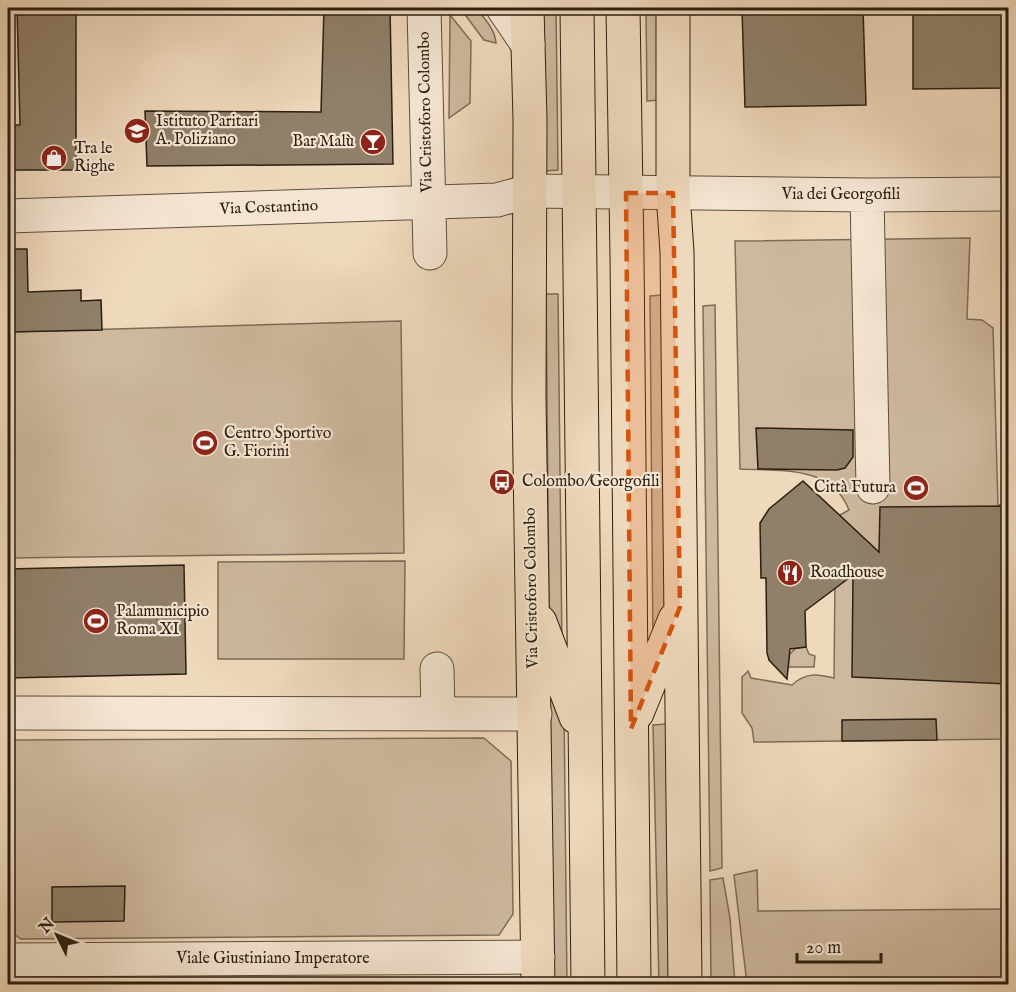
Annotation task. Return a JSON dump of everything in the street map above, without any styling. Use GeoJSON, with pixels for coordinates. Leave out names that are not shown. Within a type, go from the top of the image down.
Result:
{"type":"FeatureCollection","features":[{"type":"Feature","properties":{"kind":"main road","name":"Via Cristoforo Colombo"},"geometry":{"type":"LineString","coordinates":[[527,8],[530,191],[529,397],[538,971]]}},
{"type":"Feature","properties":{"kind":"main road"},"geometry":{"type":"LineString","coordinates":[[577,8],[588,984]]}},
{"type":"Feature","properties":{"kind":"main road"},"geometry":{"type":"LineString","coordinates":[[623,8],[634,984]]}},
{"type":"Feature","properties":{"kind":"main road"},"geometry":{"type":"LineString","coordinates":[[674,8],[673,193],[677,252],[685,984]]}},
{"type":"Feature","properties":{"kind":"main road"},"geometry":{"type":"LineString","coordinates":[[532,604],[560,672],[584,740]]}},
{"type":"Feature","properties":{"kind":"main road"},"geometry":{"type":"LineString","coordinates":[[631,729],[680,607]]}},
{"type":"Feature","properties":{"kind":"street","name":"Via Cristoforo Colombo"},"geometry":{"type":"LineString","coordinates":[[424,8],[430,253]]}},
{"type":"Feature","properties":{"kind":"street"},"geometry":{"type":"LineString","coordinates":[[502,8],[528,45]]}},
{"type":"Feature","properties":{"kind":"street","name":"Via Costantino"},"geometry":{"type":"LineString","coordinates":[[8,216],[496,200],[530,191]]}},
{"type":"Feature","properties":{"kind":"street"},"geometry":{"type":"LineString","coordinates":[[530,191],[673,193]]}},
{"type":"Feature","properties":{"kind":"street","name":"Via dei Georgofili"},"geometry":{"type":"LineString","coordinates":[[673,193],[1008,194]]}},
{"type":"Feature","properties":{"kind":"street"},"geometry":{"type":"LineString","coordinates":[[867,195],[873,487]]}},
{"type":"Feature","properties":{"kind":"street"},"geometry":{"type":"LineString","coordinates":[[438,669],[438,713]]}},
{"type":"Feature","properties":{"kind":"street"},"geometry":{"type":"LineString","coordinates":[[8,713],[535,714]]}},
{"type":"Feature","properties":{"kind":"street","name":"Viale Giustiniano Imperatore"},"geometry":{"type":"LineString","coordinates":[[8,960],[538,971]]}},
{"type":"Feature","properties":{"kind":"highlighted area"},"geometry":{"type":"Polygon","coordinates":[[[626,193],[673,193],[680,607],[631,729],[626,193]]]}},
{"type":"Feature","properties":{"kind":"shaded area"},"geometry":{"type":"Polygon","coordinates":[[[460,8],[476,8],[491,28],[496,43],[484,40],[460,8]]]}},
{"type":"Feature","properties":{"kind":"shaded area"},"geometry":{"type":"Polygon","coordinates":[[[542,8],[556,8],[558,170],[545,171],[542,8]]]}},
{"type":"Feature","properties":{"kind":"shaded area"},"geometry":{"type":"Polygon","coordinates":[[[646,8],[658,8],[661,100],[647,101],[646,8]]]}},
{"type":"Feature","properties":{"kind":"shaded area"},"geometry":{"type":"Polygon","coordinates":[[[450,15],[471,41],[470,103],[449,118],[450,15]]]}},
{"type":"Feature","properties":{"kind":"shaded area","name":"Città Futura"},"geometry":{"type":"Polygon","coordinates":[[[970,238],[967,319],[982,320],[993,328],[998,505],[1008,505],[1008,739],[754,742],[752,728],[742,713],[742,677],[748,671],[751,678],[792,685],[812,675],[834,678],[835,579],[841,567],[840,515],[849,510],[841,495],[818,478],[788,471],[740,469],[735,241],[970,238]]]}},
{"type":"Feature","properties":{"kind":"shaded area"},"geometry":{"type":"Polygon","coordinates":[[[546,294],[558,294],[562,650],[549,605],[546,294]]]}},
{"type":"Feature","properties":{"kind":"shaded area"},"geometry":{"type":"Polygon","coordinates":[[[663,295],[665,611],[653,648],[650,296],[663,295]]]}},
{"type":"Feature","properties":{"kind":"shaded area"},"geometry":{"type":"Polygon","coordinates":[[[715,305],[722,868],[710,871],[703,306],[715,305]]]}},
{"type":"Feature","properties":{"kind":"shaded area","name":"Centro Sportivo G. Fiorini"},"geometry":{"type":"Polygon","coordinates":[[[401,321],[404,553],[8,558],[8,332],[401,321]]]}},
{"type":"Feature","properties":{"kind":"shaded area"},"geometry":{"type":"Polygon","coordinates":[[[405,561],[404,659],[218,659],[218,562],[405,561]]]}},
{"type":"Feature","properties":{"kind":"shaded area"},"geometry":{"type":"Polygon","coordinates":[[[806,647],[809,654],[815,656],[814,667],[788,667],[789,655],[796,648],[806,647]]]}},
{"type":"Feature","properties":{"kind":"shaded area"},"geometry":{"type":"Polygon","coordinates":[[[549,660],[564,707],[567,984],[554,984],[549,660]]]}},
{"type":"Feature","properties":{"kind":"shaded area"},"geometry":{"type":"Polygon","coordinates":[[[666,724],[671,984],[659,984],[653,725],[666,724]]]}},
{"type":"Feature","properties":{"kind":"shaded area"},"geometry":{"type":"Polygon","coordinates":[[[484,738],[511,761],[513,914],[499,935],[21,939],[8,930],[8,746],[13,740],[484,738]]]}},
{"type":"Feature","properties":{"kind":"shaded area"},"geometry":{"type":"Polygon","coordinates":[[[757,870],[758,911],[1008,909],[1008,984],[747,984],[734,875],[757,870]]]}},
{"type":"Feature","properties":{"kind":"shaded area"},"geometry":{"type":"Polygon","coordinates":[[[723,878],[730,918],[735,984],[711,984],[710,880],[723,878]]]}},
{"type":"Feature","properties":{"kind":"building"},"geometry":{"type":"Polygon","coordinates":[[[17,8],[76,8],[76,170],[8,170],[8,125],[20,125],[17,8]]]}},
{"type":"Feature","properties":{"kind":"building"},"geometry":{"type":"Polygon","coordinates":[[[324,8],[390,8],[393,164],[147,166],[145,111],[321,112],[324,8]]]}},
{"type":"Feature","properties":{"kind":"building"},"geometry":{"type":"Polygon","coordinates":[[[742,8],[863,8],[866,105],[745,107],[742,8]]]}},
{"type":"Feature","properties":{"kind":"building"},"geometry":{"type":"Polygon","coordinates":[[[913,8],[1008,8],[1008,88],[913,89],[913,8]]]}},
{"type":"Feature","properties":{"kind":"building"},"geometry":{"type":"Polygon","coordinates":[[[8,249],[27,249],[28,292],[81,290],[81,301],[101,300],[102,330],[8,332],[8,249]]]}},
{"type":"Feature","properties":{"kind":"building"},"geometry":{"type":"Polygon","coordinates":[[[756,428],[853,430],[853,457],[845,468],[837,470],[758,469],[756,428]]]}},
{"type":"Feature","properties":{"kind":"building"},"geometry":{"type":"Polygon","coordinates":[[[803,481],[879,552],[880,507],[1008,506],[1008,684],[852,677],[853,575],[805,611],[806,647],[790,649],[787,679],[769,660],[767,653],[766,578],[761,578],[760,523],[769,509],[803,481]]]}},
{"type":"Feature","properties":{"kind":"building","name":"Palamunicipio Roma XI"},"geometry":{"type":"Polygon","coordinates":[[[184,565],[186,674],[8,678],[8,569],[184,565]]]}},
{"type":"Feature","properties":{"kind":"building"},"geometry":{"type":"Polygon","coordinates":[[[936,719],[937,740],[842,741],[842,720],[936,719]]]}},
{"type":"Feature","properties":{"kind":"building"},"geometry":{"type":"Polygon","coordinates":[[[125,886],[124,921],[52,922],[52,887],[125,886]]]}},
{"type":"Feature","properties":{"kind":"place","name":"Istituto Paritari A. Poliziano"},"geometry":{"type":"Point","coordinates":[137,131]}},
{"type":"Feature","properties":{"kind":"place","name":"Bar Malù"},"geometry":{"type":"Point","coordinates":[373,142]}},
{"type":"Feature","properties":{"kind":"place","name":"Tra le Righe"},"geometry":{"type":"Point","coordinates":[54,158]}},
{"type":"Feature","properties":{"kind":"place","name":"Centro Sportivo G. Fiorini"},"geometry":{"type":"Point","coordinates":[205,443]}},
{"type":"Feature","properties":{"kind":"place","name":"Colombo/Georgofili"},"geometry":{"type":"Point","coordinates":[502,482]}},
{"type":"Feature","properties":{"kind":"place","name":"Città Futura"},"geometry":{"type":"Point","coordinates":[916,488]}},
{"type":"Feature","properties":{"kind":"place","name":"Roadhouse"},"geometry":{"type":"Point","coordinates":[790,573]}},
{"type":"Feature","properties":{"kind":"place","name":"Palamunicipio Roma XI"},"geometry":{"type":"Point","coordinates":[96,621]}}]}
